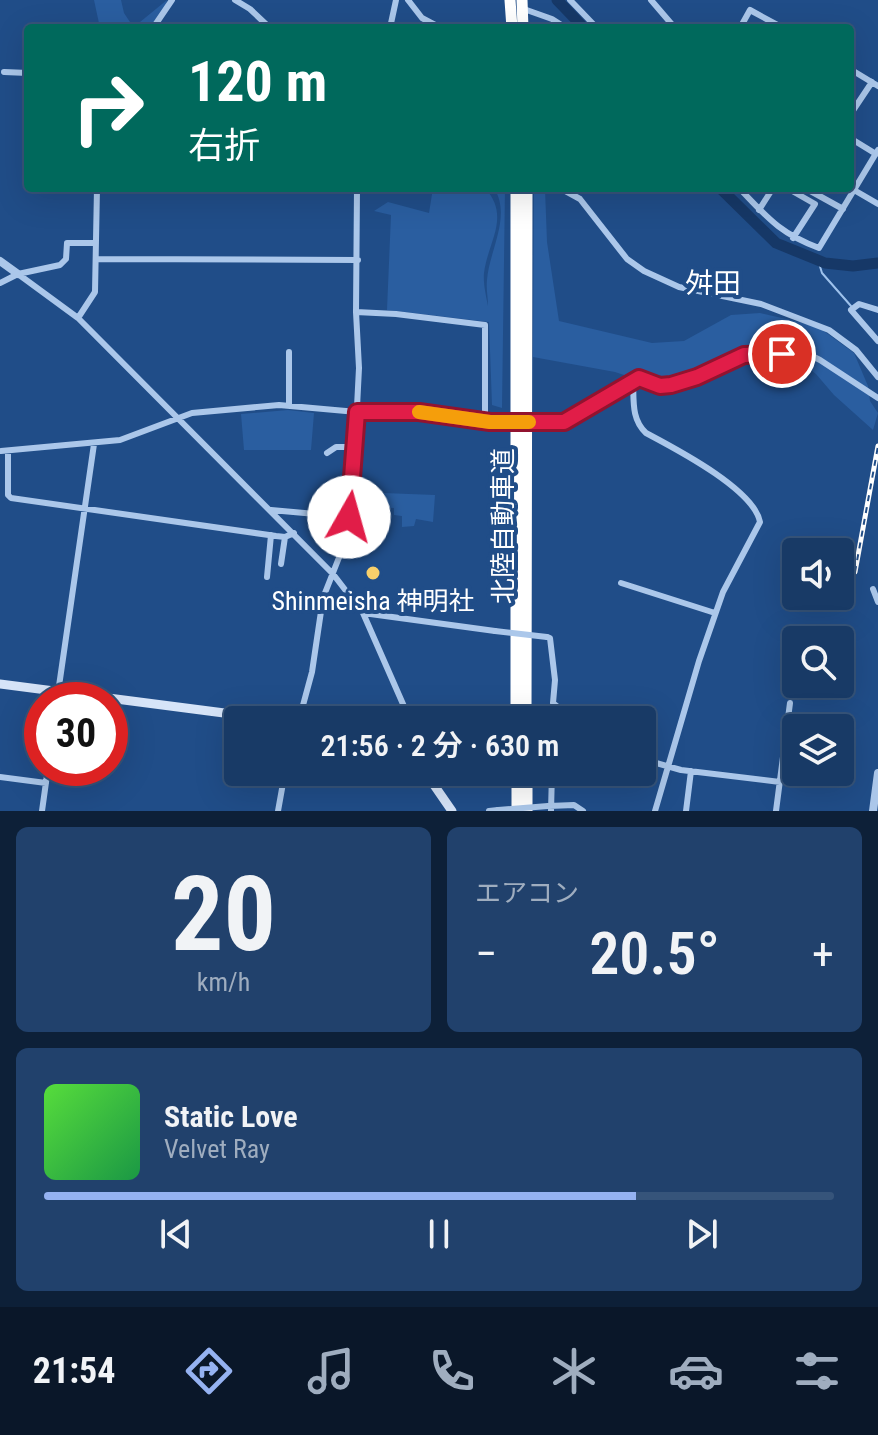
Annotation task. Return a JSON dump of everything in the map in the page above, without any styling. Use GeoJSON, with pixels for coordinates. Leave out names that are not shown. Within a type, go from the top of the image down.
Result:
{"type":"FeatureCollection","features":[{"type":"Feature","properties":{"kind":"highway"},"geometry":{"type":"LineString","coordinates":[[510,0],[512,24]]}},
{"type":"Feature","properties":{"kind":"highway"},"geometry":{"type":"LineString","coordinates":[[522,0],[523,24]]}},
{"type":"Feature","properties":{"kind":"highway","name":"北陸自動車道"},"geometry":{"type":"LineString","coordinates":[[516,192],[516,706]]}},
{"type":"Feature","properties":{"kind":"highway","name":"北陸自動車道"},"geometry":{"type":"LineString","coordinates":[[526,706],[527,192]]}},
{"type":"Feature","properties":{"kind":"highway"},"geometry":{"type":"LineString","coordinates":[[517,786],[517,811]]}},
{"type":"Feature","properties":{"kind":"highway"},"geometry":{"type":"LineString","coordinates":[[527,786],[527,811]]}},
{"type":"Feature","properties":{"kind":"main road"},"geometry":{"type":"LineString","coordinates":[[0,684],[24,689]]}},
{"type":"Feature","properties":{"kind":"main road"},"geometry":{"type":"LineString","coordinates":[[128,704],[224,714]]}},
{"type":"Feature","properties":{"kind":"main road"},"geometry":{"type":"LineString","coordinates":[[435,786],[452,811]]}},
{"type":"Feature","properties":{"kind":"street"},"geometry":{"type":"LineString","coordinates":[[156,24],[172,0]]}},
{"type":"Feature","properties":{"kind":"street"},"geometry":{"type":"LineString","coordinates":[[235,0],[266,24]]}},
{"type":"Feature","properties":{"kind":"street"},"geometry":{"type":"LineString","coordinates":[[391,24],[396,0]]}},
{"type":"Feature","properties":{"kind":"street"},"geometry":{"type":"LineString","coordinates":[[408,0],[422,18],[433,24]]}},
{"type":"Feature","properties":{"kind":"street"},"geometry":{"type":"LineString","coordinates":[[499,0],[560,24]]}},
{"type":"Feature","properties":{"kind":"street"},"geometry":{"type":"LineString","coordinates":[[570,0],[593,24]]}},
{"type":"Feature","properties":{"kind":"street"},"geometry":{"type":"LineString","coordinates":[[651,0],[672,24]]}},
{"type":"Feature","properties":{"kind":"street"},"geometry":{"type":"LineString","coordinates":[[742,24],[750,10],[751,0]]}},
{"type":"Feature","properties":{"kind":"street"},"geometry":{"type":"LineString","coordinates":[[750,10],[776,24]]}},
{"type":"Feature","properties":{"kind":"street"},"geometry":{"type":"LineString","coordinates":[[854,71],[875,84],[854,110]]}},
{"type":"Feature","properties":{"kind":"street"},"geometry":{"type":"LineString","coordinates":[[4,72],[24,73]]}},
{"type":"Feature","properties":{"kind":"street"},"geometry":{"type":"LineString","coordinates":[[854,140],[877,152],[854,190]]}},
{"type":"Feature","properties":{"kind":"street"},"geometry":{"type":"LineString","coordinates":[[854,183],[878,204]]}},
{"type":"Feature","properties":{"kind":"street"},"geometry":{"type":"LineString","coordinates":[[78,318],[95,292],[97,192]]}},
{"type":"Feature","properties":{"kind":"street"},"geometry":{"type":"LineString","coordinates":[[303,706],[312,672],[323,598],[349,517],[359,368],[357,192]]}},
{"type":"Feature","properties":{"kind":"street"},"geometry":{"type":"LineString","coordinates":[[568,192],[579,198],[627,259],[644,271],[679,287],[761,304],[829,330],[856,350],[878,377]]}},
{"type":"Feature","properties":{"kind":"street"},"geometry":{"type":"LineString","coordinates":[[578,192],[579,198]]}},
{"type":"Feature","properties":{"kind":"street"},"geometry":{"type":"LineString","coordinates":[[744,192],[759,210],[793,238],[819,248],[853,192]]}},
{"type":"Feature","properties":{"kind":"street"},"geometry":{"type":"LineString","coordinates":[[759,210],[770,192]]}},
{"type":"Feature","properties":{"kind":"street"},"geometry":{"type":"LineString","coordinates":[[793,238],[815,204],[794,192]]}},
{"type":"Feature","properties":{"kind":"street"},"geometry":{"type":"LineString","coordinates":[[812,192],[843,209]]}},
{"type":"Feature","properties":{"kind":"street"},"geometry":{"type":"LineString","coordinates":[[0,283],[18,274],[60,265],[66,259],[67,243],[96,243]]}},
{"type":"Feature","properties":{"kind":"street"},"geometry":{"type":"LineString","coordinates":[[96,259],[358,260]]}},
{"type":"Feature","properties":{"kind":"street"},"geometry":{"type":"LineString","coordinates":[[0,261],[78,318],[333,574],[363,613],[404,706]]}},
{"type":"Feature","properties":{"kind":"street"},"geometry":{"type":"LineString","coordinates":[[878,310],[859,304],[854,308],[878,341]]}},
{"type":"Feature","properties":{"kind":"street"},"geometry":{"type":"LineString","coordinates":[[356,312],[485,325],[488,422]]}},
{"type":"Feature","properties":{"kind":"street"},"geometry":{"type":"LineString","coordinates":[[294,533],[285,537],[11,498],[8,495],[4,451],[120,440],[207,411],[289,405],[357,412],[419,412],[488,422],[564,422],[639,378],[660,386],[671,385],[697,377],[744,355],[800,350],[878,398]]}},
{"type":"Feature","properties":{"kind":"street"},"geometry":{"type":"LineString","coordinates":[[289,352],[289,405]]}},
{"type":"Feature","properties":{"kind":"street"},"geometry":{"type":"LineString","coordinates":[[633,381],[634,415],[638,426],[708,468],[752,505],[759,513],[760,522],[715,613],[655,811]]}},
{"type":"Feature","properties":{"kind":"street"},"geometry":{"type":"LineString","coordinates":[[60,682],[94,444]]}},
{"type":"Feature","properties":{"kind":"street"},"geometry":{"type":"LineString","coordinates":[[327,453],[336,447],[355,447]]}},
{"type":"Feature","properties":{"kind":"street"},"geometry":{"type":"LineString","coordinates":[[271,510],[349,517]]}},
{"type":"Feature","properties":{"kind":"street"},"geometry":{"type":"LineString","coordinates":[[267,577],[271,535]]}},
{"type":"Feature","properties":{"kind":"street"},"geometry":{"type":"LineString","coordinates":[[281,564],[285,537]]}},
{"type":"Feature","properties":{"kind":"street"},"geometry":{"type":"LineString","coordinates":[[621,583],[715,613]]}},
{"type":"Feature","properties":{"kind":"street"},"geometry":{"type":"LineString","coordinates":[[873,589],[878,602]]}},
{"type":"Feature","properties":{"kind":"street"},"geometry":{"type":"LineString","coordinates":[[363,613],[550,638],[554,655],[553,703],[557,706]]}},
{"type":"Feature","properties":{"kind":"street"},"geometry":{"type":"LineString","coordinates":[[776,811],[790,703]]}},
{"type":"Feature","properties":{"kind":"street"},"geometry":{"type":"LineString","coordinates":[[656,763],[780,782]]}},
{"type":"Feature","properties":{"kind":"street"},"geometry":{"type":"LineString","coordinates":[[686,811],[691,771]]}},
{"type":"Feature","properties":{"kind":"street"},"geometry":{"type":"LineString","coordinates":[[873,811],[878,773]]}},
{"type":"Feature","properties":{"kind":"street"},"geometry":{"type":"LineString","coordinates":[[0,777],[24,780]]}},
{"type":"Feature","properties":{"kind":"street"},"geometry":{"type":"LineString","coordinates":[[42,811],[46,786]]}},
{"type":"Feature","properties":{"kind":"street"},"geometry":{"type":"LineString","coordinates":[[278,811],[282,786]]}},
{"type":"Feature","properties":{"kind":"street"},"geometry":{"type":"LineString","coordinates":[[550,807],[551,786]]}},
{"type":"Feature","properties":{"kind":"street"},"geometry":{"type":"LineString","coordinates":[[489,811],[574,805],[583,811]]}},
{"type":"Feature","properties":{"kind":"shaded area"},"geometry":{"type":"Polygon","coordinates":[[[94,0],[121,0],[130,22],[140,22],[167,0],[152,24],[99,24],[94,0]]]}},
{"type":"Feature","properties":{"kind":"shaded area"},"geometry":{"type":"Polygon","coordinates":[[[432,192],[488,192],[493,199],[496,229],[484,273],[488,306],[487,283],[501,210],[496,192],[505,192],[502,408],[492,405],[489,322],[387,310],[391,215],[374,211],[388,202],[429,213],[432,192]]]}},
{"type":"Feature","properties":{"kind":"shaded area"},"geometry":{"type":"Polygon","coordinates":[[[534,192],[545,192],[547,242],[559,321],[652,343],[684,341],[731,315],[760,313],[817,326],[854,353],[868,386],[870,401],[878,413],[873,430],[816,374],[794,357],[760,355],[717,364],[690,379],[660,387],[615,372],[533,357],[534,192]]]}},
{"type":"Feature","properties":{"kind":"shaded area"},"geometry":{"type":"Polygon","coordinates":[[[288,410],[314,413],[311,450],[244,450],[241,414],[288,410]]]}},
{"type":"Feature","properties":{"kind":"shaded area"},"geometry":{"type":"Polygon","coordinates":[[[357,492],[435,495],[433,522],[416,519],[414,526],[402,527],[402,516],[394,515],[394,508],[356,506],[357,492]]]}},
{"type":"Feature","properties":{"kind":"waterway"},"geometry":{"type":"LineString","coordinates":[[557,0],[580,24]]}},
{"type":"Feature","properties":{"kind":"waterway"},"geometry":{"type":"LineString","coordinates":[[724,192],[776,243],[825,263],[853,266],[878,263]]}},
{"type":"Feature","properties":{"kind":"waterway"},"geometry":{"type":"LineString","coordinates":[[818,260],[822,273],[851,306]]}},
{"type":"Feature","properties":{"kind":"railway"},"geometry":{"type":"LineString","coordinates":[[855,572],[878,446]]}},
{"type":"Feature","properties":{"kind":"slow traffic"},"geometry":{"type":"LineString","coordinates":[[419,412],[490,422],[529,422]]}},
{"type":"Feature","properties":{"kind":"place","name":"Shinmeisha 神明社"},"geometry":{"type":"Point","coordinates":[373,573]}},
{"type":"Feature","properties":{"kind":"district","name":"舛田"},"geometry":{"type":"Point","coordinates":[713,283]}},
{"type":"Feature","properties":{"kind":"route"},"geometry":{"type":"LineString","coordinates":[[349,517],[357,412],[419,412],[490,422],[564,422],[639,378],[660,386],[671,385],[697,377],[744,355],[782,354]]}}]}
